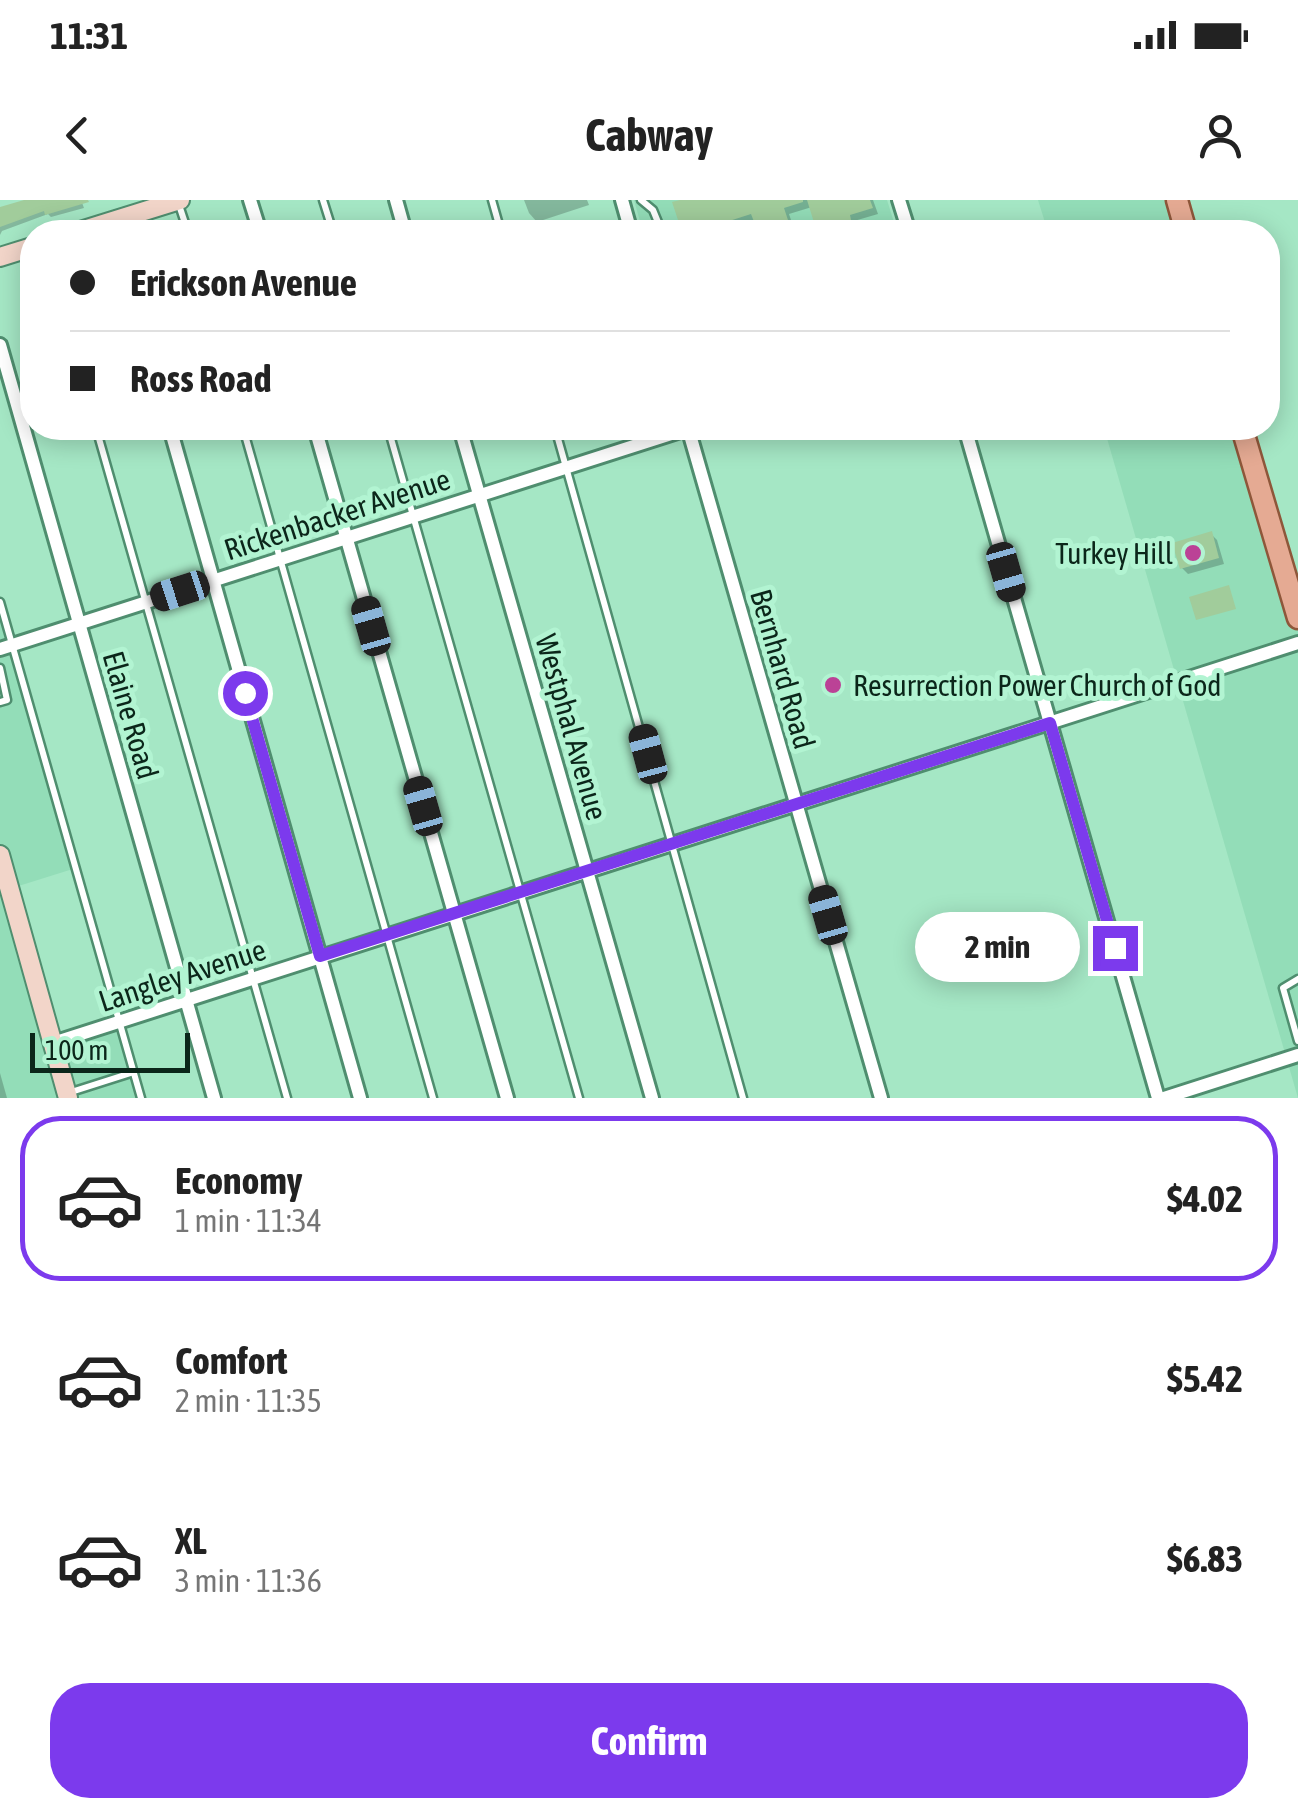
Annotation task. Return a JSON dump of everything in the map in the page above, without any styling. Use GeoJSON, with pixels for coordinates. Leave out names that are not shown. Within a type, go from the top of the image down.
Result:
{"type":"FeatureCollection","features":[{"type":"Feature","properties":{"kind":"main road"},"geometry":{"type":"LineString","coordinates":[[1246,440],[1298,618]]}},
{"type":"Feature","properties":{"kind":"street"},"geometry":{"type":"LineString","coordinates":[[129,220],[179,200]]}},
{"type":"Feature","properties":{"kind":"street","name":"Elaine Road"},"geometry":{"type":"LineString","coordinates":[[0,345],[20,414]]}},
{"type":"Feature","properties":{"kind":"street","name":"Elaine Road"},"geometry":{"type":"LineString","coordinates":[[27,440],[214,1098]]}},
{"type":"Feature","properties":{"kind":"street"},"geometry":{"type":"LineString","coordinates":[[173,440],[360,1098]]}},
{"type":"Feature","properties":{"kind":"street"},"geometry":{"type":"LineString","coordinates":[[318,440],[507,1098]]}},
{"type":"Feature","properties":{"kind":"street","name":"Westphal Avenue"},"geometry":{"type":"LineString","coordinates":[[464,440],[652,1098]]}},
{"type":"Feature","properties":{"kind":"street","name":"Rickenbacker Avenue"},"geometry":{"type":"LineString","coordinates":[[6,647],[652,440]]}},
{"type":"Feature","properties":{"kind":"street","name":"Bernhard Road"},"geometry":{"type":"LineString","coordinates":[[692,440],[880,1098]]}},
{"type":"Feature","properties":{"kind":"street"},"geometry":{"type":"LineString","coordinates":[[968,440],[1161,1098],[1298,1055]]}},
{"type":"Feature","properties":{"kind":"street","name":"Langley Avenue"},"geometry":{"type":"LineString","coordinates":[[53,1043],[1298,644]]}},
{"type":"Feature","properties":{"kind":"street"},"geometry":{"type":"LineString","coordinates":[[0,855],[68,1096]]}},
{"type":"Feature","properties":{"kind":"lane"},"geometry":{"type":"LineString","coordinates":[[630,201],[653,210],[657,220]]}},
{"type":"Feature","properties":{"kind":"lane"},"geometry":{"type":"LineString","coordinates":[[99,440],[287,1098]]}},
{"type":"Feature","properties":{"kind":"lane"},"geometry":{"type":"LineString","coordinates":[[246,440],[433,1098]]}},
{"type":"Feature","properties":{"kind":"lane"},"geometry":{"type":"LineString","coordinates":[[391,440],[579,1098]]}},
{"type":"Feature","properties":{"kind":"lane"},"geometry":{"type":"LineString","coordinates":[[559,440],[743,1098]]}},
{"type":"Feature","properties":{"kind":"lane"},"geometry":{"type":"LineString","coordinates":[[0,602],[6,647],[141,1098]]}},
{"type":"Feature","properties":{"kind":"lane"},"geometry":{"type":"LineString","coordinates":[[0,668],[7,700],[0,702]]}},
{"type":"Feature","properties":{"kind":"lane"},"geometry":{"type":"LineString","coordinates":[[1298,980],[1284,986],[1294,1012],[1298,1041]]}},
{"type":"Feature","properties":{"kind":"lane"},"geometry":{"type":"LineString","coordinates":[[68,1096],[134,1072]]}},
{"type":"Feature","properties":{"kind":"shaded area"},"geometry":{"type":"Polygon","coordinates":[[[634,200],[887,200],[893,220],[640,220],[634,200]]]}},
{"type":"Feature","properties":{"kind":"shaded area"},"geometry":{"type":"Polygon","coordinates":[[[1038,200],[1177,200],[1183,220],[1044,220],[1038,200]]]}},
{"type":"Feature","properties":{"kind":"shaded area"},"geometry":{"type":"Polygon","coordinates":[[[1107,440],[1246,440],[1298,620],[1298,1098],[1107,440]]]}},
{"type":"Feature","properties":{"kind":"shaded area"},"geometry":{"type":"Polygon","coordinates":[[[0,602],[76,868],[9,889],[25,948],[16,953],[43,1045],[119,1021],[141,1098],[0,1098],[0,602]]]}},
{"type":"Feature","properties":{"kind":"building"},"geometry":{"type":"Polygon","coordinates":[[[24,200],[89,202],[45,215],[44,211],[0,227],[0,207],[24,200]]]}},
{"type":"Feature","properties":{"kind":"building"},"geometry":{"type":"Polygon","coordinates":[[[803,200],[784,208],[788,220],[753,220],[751,214],[732,220],[678,220],[672,202],[803,200]]]}},
{"type":"Feature","properties":{"kind":"building"},"geometry":{"type":"Polygon","coordinates":[[[807,200],[870,200],[873,208],[850,215],[851,220],[813,220],[807,200]]]}},
{"type":"Feature","properties":{"kind":"building"},"geometry":{"type":"Polygon","coordinates":[[[1212,531],[1219,558],[1180,569],[1172,543],[1212,531]]]}},
{"type":"Feature","properties":{"kind":"building"},"geometry":{"type":"Polygon","coordinates":[[[1229,585],[1236,609],[1196,620],[1189,597],[1229,585]]]}},
{"type":"Feature","properties":{"kind":"place","name":"Turkey Hill"},"geometry":{"type":"Point","coordinates":[1193,553]}},
{"type":"Feature","properties":{"kind":"place","name":"Resurrection Power Church of God"},"geometry":{"type":"Point","coordinates":[833,685]}},
{"type":"Feature","properties":{"kind":"route"},"geometry":{"type":"LineString","coordinates":[[245,693],[320,956],[1050,723],[1115,948]]}}]}
